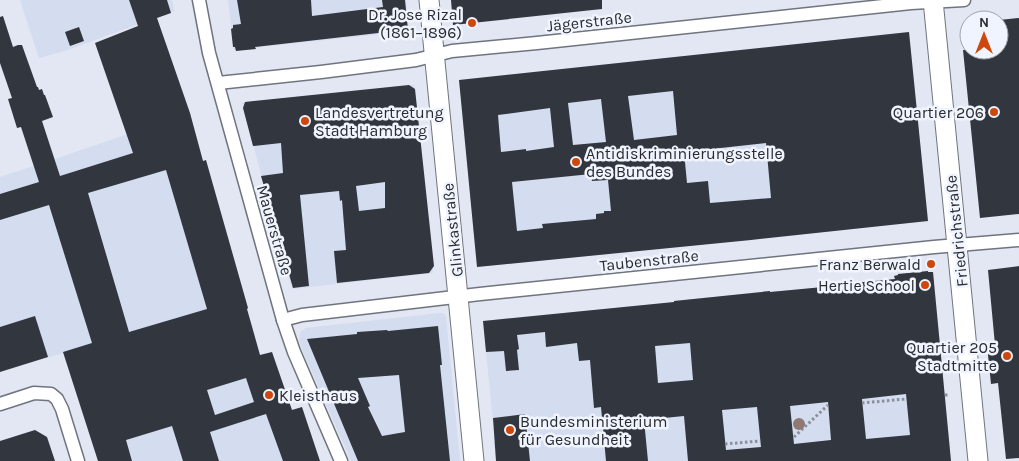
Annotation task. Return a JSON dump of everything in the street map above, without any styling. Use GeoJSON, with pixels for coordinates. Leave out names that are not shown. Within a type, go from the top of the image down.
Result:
{"type":"FeatureCollection","features":[{"type":"Feature","properties":{"kind":"street","name":"Mauerstraße"},"geometry":{"type":"LineString","coordinates":[[199,0],[209,53],[283,320],[294,352],[341,461]]}},
{"type":"Feature","properties":{"kind":"street","name":"Glinkastraße"},"geometry":{"type":"LineString","coordinates":[[429,0],[474,461]]}},
{"type":"Feature","properties":{"kind":"street","name":"Jägerstraße"},"geometry":{"type":"LineString","coordinates":[[218,83],[416,60],[452,51],[866,7],[964,0]]}},
{"type":"Feature","properties":{"kind":"street","name":"Friedrichstraße"},"geometry":{"type":"LineString","coordinates":[[934,1],[978,461]]}},
{"type":"Feature","properties":{"kind":"street","name":"Taubenstraße"},"geometry":{"type":"LineString","coordinates":[[283,320],[302,315],[458,297],[1019,240]]}},
{"type":"Feature","properties":{"kind":"street"},"geometry":{"type":"LineString","coordinates":[[0,404],[34,393],[51,394],[57,399],[62,409],[78,461]]}},
{"type":"Feature","properties":{"kind":"path"},"geometry":{"type":"LineString","coordinates":[[944,396],[950,395]]}},
{"type":"Feature","properties":{"kind":"path"},"geometry":{"type":"LineString","coordinates":[[862,403],[900,397],[906,399]]}},
{"type":"Feature","properties":{"kind":"path"},"geometry":{"type":"LineString","coordinates":[[794,437],[828,405]]}},
{"type":"Feature","properties":{"kind":"path"},"geometry":{"type":"LineString","coordinates":[[725,444],[760,441]]}},
{"type":"Feature","properties":{"kind":"shaded area"},"geometry":{"type":"Polygon","coordinates":[[[20,0],[172,0],[174,11],[68,50],[39,58],[20,0]]]}},
{"type":"Feature","properties":{"kind":"shaded area"},"geometry":{"type":"Polygon","coordinates":[[[228,0],[406,0],[409,31],[234,50],[228,0]]]}},
{"type":"Feature","properties":{"kind":"shaded area"},"geometry":{"type":"Polygon","coordinates":[[[909,32],[928,221],[477,267],[459,80],[909,32]]]}},
{"type":"Feature","properties":{"kind":"shaded area"},"geometry":{"type":"Polygon","coordinates":[[[414,85],[433,273],[292,289],[242,103],[414,85]]]}},
{"type":"Feature","properties":{"kind":"shaded area"},"geometry":{"type":"Polygon","coordinates":[[[190,113],[230,245],[260,355],[272,352],[287,395],[268,419],[283,461],[98,461],[63,353],[0,372],[0,177],[190,113]]]}},
{"type":"Feature","properties":{"kind":"shaded area"},"geometry":{"type":"Polygon","coordinates":[[[933,272],[951,461],[496,461],[483,321],[823,287],[894,279],[894,276],[898,274],[933,272]]]}},
{"type":"Feature","properties":{"kind":"shaded area"},"geometry":{"type":"Polygon","coordinates":[[[443,313],[446,316],[460,461],[351,461],[301,347],[300,333],[306,328],[443,313]]]}},
{"type":"Feature","properties":{"kind":"building"},"geometry":{"type":"Polygon","coordinates":[[[129,0],[167,0],[171,13],[157,18],[190,113],[203,161],[206,160],[260,355],[272,352],[292,410],[302,407],[320,461],[283,461],[266,414],[210,432],[219,461],[183,461],[172,426],[126,440],[132,461],[98,461],[63,352],[92,343],[49,205],[0,220],[0,194],[39,182],[21,127],[17,128],[8,99],[12,98],[0,63],[0,17],[3,16],[13,47],[22,45],[37,87],[39,90],[42,89],[45,95],[53,117],[42,121],[60,176],[133,153],[95,43],[138,26],[129,0]],[[166,170],[88,193],[129,332],[207,309],[166,170]],[[246,378],[207,390],[215,415],[254,402],[246,378]]]}},
{"type":"Feature","properties":{"kind":"building"},"geometry":{"type":"Polygon","coordinates":[[[237,0],[311,0],[312,16],[383,7],[382,0],[405,0],[408,30],[406,32],[387,34],[387,32],[255,47],[256,49],[236,51],[235,47],[233,47],[231,29],[233,25],[241,24],[237,0]]]}},
{"type":"Feature","properties":{"kind":"building"},"geometry":{"type":"Polygon","coordinates":[[[451,0],[602,0],[602,9],[453,25],[451,0]]]}},
{"type":"Feature","properties":{"kind":"building","name":"Quartier 206"},"geometry":{"type":"Polygon","coordinates":[[[1019,18],[1019,214],[980,218],[964,60],[1009,60],[1009,19],[1019,18]]]}},
{"type":"Feature","properties":{"kind":"building"},"geometry":{"type":"Polygon","coordinates":[[[79,27],[84,41],[70,46],[65,32],[79,27]]]}},
{"type":"Feature","properties":{"kind":"building"},"geometry":{"type":"Polygon","coordinates":[[[909,32],[928,221],[477,267],[459,80],[909,32]],[[673,91],[628,96],[634,140],[677,135],[673,91]],[[601,99],[568,103],[573,145],[606,142],[601,99]],[[550,108],[498,115],[501,152],[554,147],[550,108]],[[766,143],[684,152],[687,183],[708,181],[710,203],[771,198],[766,143]],[[591,174],[512,182],[517,231],[543,228],[542,224],[596,219],[596,214],[611,211],[608,180],[592,181],[591,174]]]}},
{"type":"Feature","properties":{"kind":"building"},"geometry":{"type":"Polygon","coordinates":[[[409,85],[415,89],[434,266],[429,273],[337,283],[334,251],[346,250],[342,200],[340,201],[339,191],[300,195],[309,286],[293,288],[261,176],[283,173],[281,143],[253,146],[243,108],[245,102],[409,85]],[[385,182],[356,186],[359,211],[385,208],[385,182]]]}},
{"type":"Feature","properties":{"kind":"building","name":"Quartier 205 Stadtmitte"},"geometry":{"type":"Polygon","coordinates":[[[1019,266],[1019,458],[1006,459],[998,383],[991,384],[987,345],[995,345],[988,270],[1019,266]]]}},
{"type":"Feature","properties":{"kind":"building"},"geometry":{"type":"Polygon","coordinates":[[[933,272],[951,461],[688,461],[684,416],[644,420],[648,461],[606,461],[601,407],[594,408],[590,360],[579,361],[577,343],[546,347],[545,332],[517,335],[519,370],[506,371],[504,351],[486,352],[483,321],[895,279],[894,276],[898,274],[933,272]],[[690,343],[655,346],[658,383],[693,380],[690,343]],[[906,394],[862,399],[866,439],[910,435],[906,394]],[[828,402],[790,406],[794,444],[831,440],[828,402]],[[757,407],[722,410],[726,450],[761,447],[757,407]]]}},
{"type":"Feature","properties":{"kind":"building"},"geometry":{"type":"Polygon","coordinates":[[[35,316],[48,357],[0,372],[0,327],[35,316]]]}},
{"type":"Feature","properties":{"kind":"building"},"geometry":{"type":"Polygon","coordinates":[[[438,326],[450,461],[358,461],[307,339],[357,334],[357,332],[438,326]],[[399,375],[358,378],[370,406],[368,407],[382,436],[405,432],[399,375]]]}},
{"type":"Feature","properties":{"kind":"building","name":"Bundesministerium für Gesundheit"},"geometry":{"type":"Polygon","coordinates":[[[525,414],[530,461],[496,461],[493,418],[525,414]]]}},
{"type":"Feature","properties":{"kind":"building"},"geometry":{"type":"Polygon","coordinates":[[[35,430],[47,437],[55,461],[0,461],[0,441],[35,430]]]}},
{"type":"Feature","properties":{"kind":"place","name":"Dr. Jose Rizal (1861–1896)"},"geometry":{"type":"Point","coordinates":[472,23]}},
{"type":"Feature","properties":{"kind":"place","name":"Quartier 206"},"geometry":{"type":"Point","coordinates":[994,112]}},
{"type":"Feature","properties":{"kind":"place","name":"Landesvertretung Stadt Hamburg"},"geometry":{"type":"Point","coordinates":[305,121]}},
{"type":"Feature","properties":{"kind":"place","name":"Antidiskriminierungsstelle des Bundes"},"geometry":{"type":"Point","coordinates":[576,162]}},
{"type":"Feature","properties":{"kind":"place","name":"Franz Berwald"},"geometry":{"type":"Point","coordinates":[931,264]}},
{"type":"Feature","properties":{"kind":"place","name":"Hertie School"},"geometry":{"type":"Point","coordinates":[925,285]}},
{"type":"Feature","properties":{"kind":"place","name":"Quartier 205 Stadtmitte"},"geometry":{"type":"Point","coordinates":[1007,356]}},
{"type":"Feature","properties":{"kind":"place","name":"Kleisthaus"},"geometry":{"type":"Point","coordinates":[269,395]}},
{"type":"Feature","properties":{"kind":"place","name":"Bundesministerium für Gesundheit"},"geometry":{"type":"Point","coordinates":[510,430]}}]}
